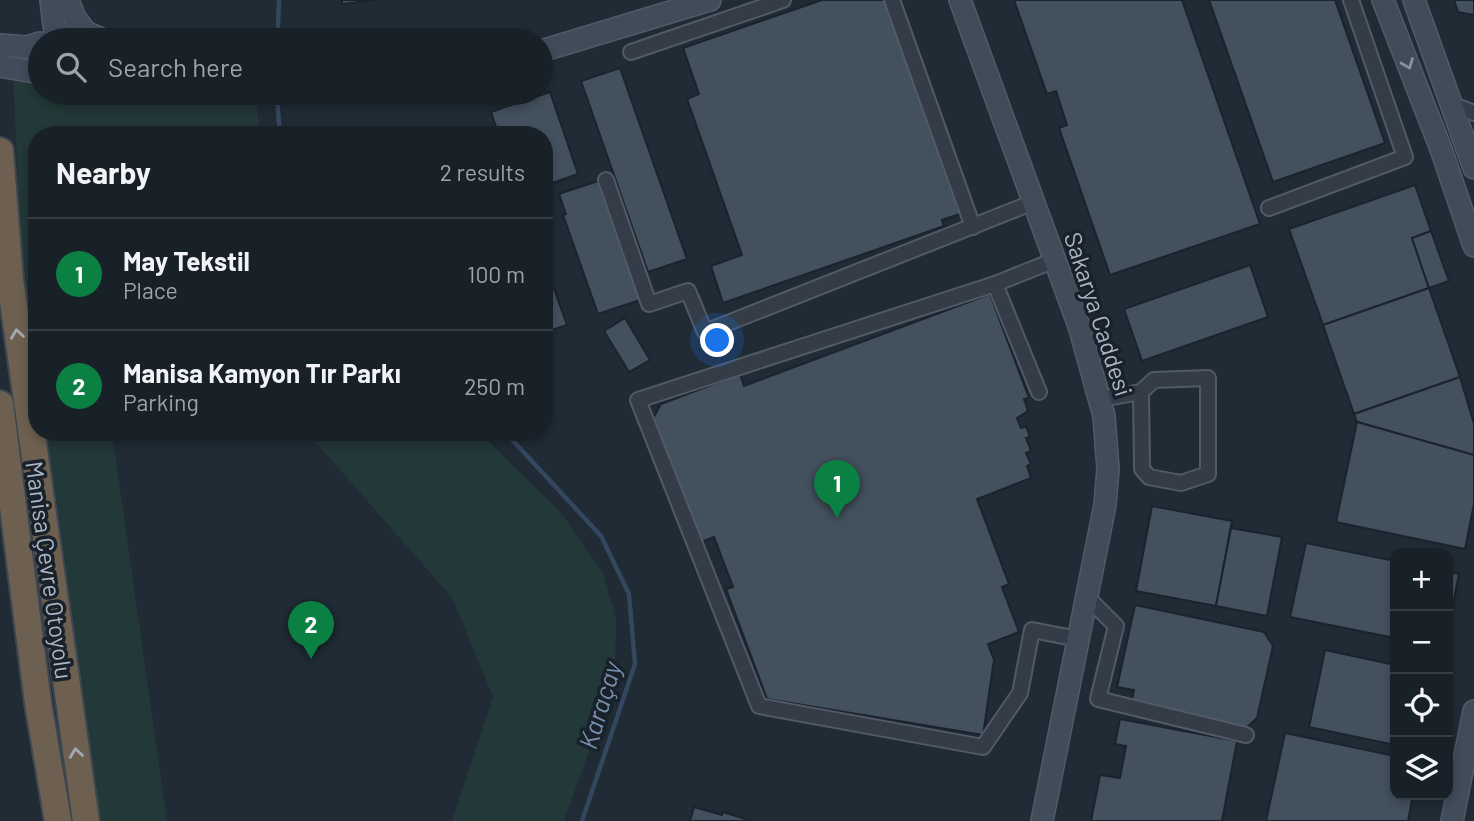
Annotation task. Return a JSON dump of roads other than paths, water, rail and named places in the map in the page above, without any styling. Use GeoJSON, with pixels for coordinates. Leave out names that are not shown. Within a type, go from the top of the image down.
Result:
{"type":"FeatureCollection","features":[{"type":"Feature","properties":{"kind":"highway","name":"Manisa Çevre Otoyolu"},"geometry":{"type":"LineString","coordinates":[[0,151],[10,279],[28,407]]}},
{"type":"Feature","properties":{"kind":"highway"},"geometry":{"type":"LineString","coordinates":[[0,404],[38,703],[58,821]]}},
{"type":"Feature","properties":{"kind":"highway","name":"Manisa Çevre Otoyolu"},"geometry":{"type":"LineString","coordinates":[[33,441],[86,821]]}},
{"type":"Feature","properties":{"kind":"highway"},"geometry":{"type":"LineString","coordinates":[[0,531],[38,703]]}},
{"type":"Feature","properties":{"kind":"street"},"geometry":{"type":"LineString","coordinates":[[51,0],[54,28]]}},
{"type":"Feature","properties":{"kind":"street"},"geometry":{"type":"LineString","coordinates":[[68,0],[75,18],[86,28]]}},
{"type":"Feature","properties":{"kind":"street"},"geometry":{"type":"LineString","coordinates":[[553,47],[710,0]]}},
{"type":"Feature","properties":{"kind":"street"},"geometry":{"type":"LineString","coordinates":[[631,52],[783,0]]}},
{"type":"Feature","properties":{"kind":"street"},"geometry":{"type":"LineString","coordinates":[[892,0],[973,227]]}},
{"type":"Feature","properties":{"kind":"street","name":"Sakarya Caddesi"},"geometry":{"type":"LineString","coordinates":[[960,0],[1080,329],[1104,416],[1108,469],[1105,505],[1042,821]]}},
{"type":"Feature","properties":{"kind":"street"},"geometry":{"type":"LineString","coordinates":[[1269,208],[1405,157],[1351,0]]}},
{"type":"Feature","properties":{"kind":"street"},"geometry":{"type":"LineString","coordinates":[[1383,0],[1441,149],[1474,246]]}},
{"type":"Feature","properties":{"kind":"street"},"geometry":{"type":"LineString","coordinates":[[1414,0],[1474,168]]}},
{"type":"Feature","properties":{"kind":"street"},"geometry":{"type":"LineString","coordinates":[[0,45],[28,47]]}},
{"type":"Feature","properties":{"kind":"street"},"geometry":{"type":"LineString","coordinates":[[0,66],[28,71]]}},
{"type":"Feature","properties":{"kind":"street"},"geometry":{"type":"LineString","coordinates":[[1450,103],[1474,113]]}},
{"type":"Feature","properties":{"kind":"street"},"geometry":{"type":"LineString","coordinates":[[606,180],[649,304],[688,290],[705,332],[1034,202]]}},
{"type":"Feature","properties":{"kind":"street"},"geometry":{"type":"LineString","coordinates":[[1055,260],[995,284],[638,400],[759,706],[983,747],[1020,692],[1032,630],[1078,639]]}},
{"type":"Feature","properties":{"kind":"street"},"geometry":{"type":"LineString","coordinates":[[995,284],[1039,392]]}},
{"type":"Feature","properties":{"kind":"street"},"geometry":{"type":"LineString","coordinates":[[1100,399],[1141,392],[1154,380],[1208,378],[1208,474],[1181,483],[1149,477],[1142,468],[1141,392]]}},
{"type":"Feature","properties":{"kind":"street"},"geometry":{"type":"LineString","coordinates":[[1087,597],[1116,625],[1098,699],[1246,735]]}},
{"type":"Feature","properties":{"kind":"street"},"geometry":{"type":"LineString","coordinates":[[1452,821],[1474,711]]}},
{"type":"Feature","properties":{"kind":"waterway","name":"Karaçay"},"geometry":{"type":"LineString","coordinates":[[278,26],[279,0]]}},
{"type":"Feature","properties":{"kind":"waterway","name":"Karaçay"},"geometry":{"type":"LineString","coordinates":[[278,105],[279,126]]}},
{"type":"Feature","properties":{"kind":"waterway","name":"Karaçay"},"geometry":{"type":"LineString","coordinates":[[513,441],[601,536],[629,594],[635,664],[582,821]]}},
{"type":"Feature","properties":{"kind":"place","name":"May Tekstil"},"geometry":{"type":"Point","coordinates":[837,518]}},
{"type":"Feature","properties":{"kind":"place","name":"Manisa Kamyon Tır Parkı"},"geometry":{"type":"Point","coordinates":[311,659]}}]}
